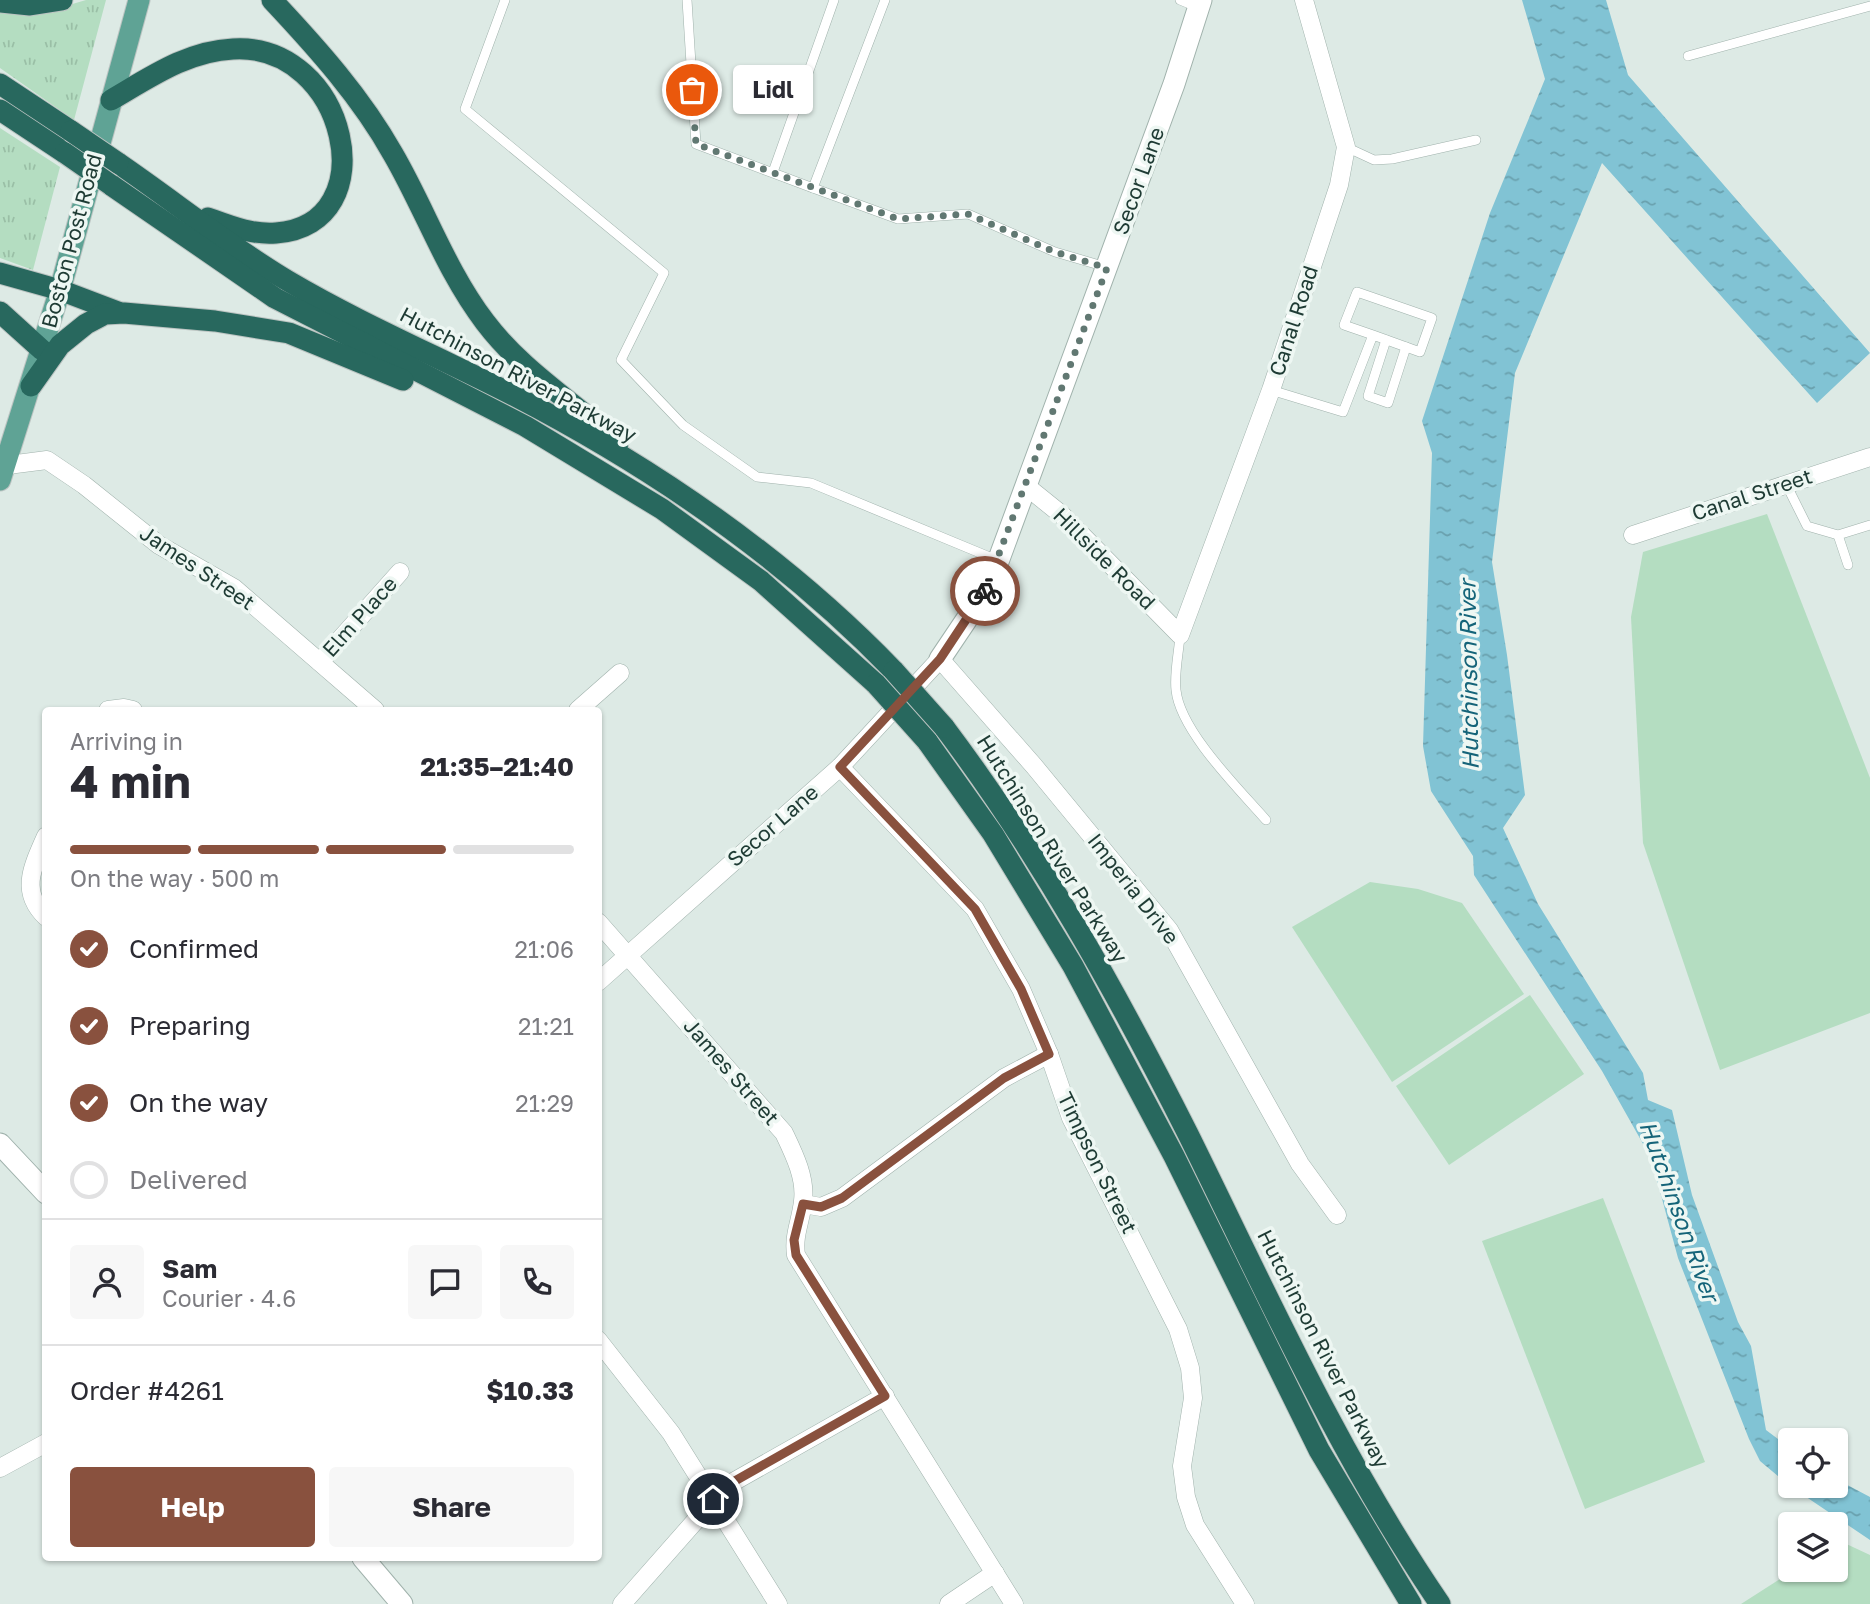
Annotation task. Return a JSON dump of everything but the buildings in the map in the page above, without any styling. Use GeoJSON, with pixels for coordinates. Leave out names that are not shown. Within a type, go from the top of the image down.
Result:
{"type":"FeatureCollection","features":[{"type":"Feature","properties":{"kind":"highway"},"geometry":{"type":"LineString","coordinates":[[0,2],[30,5],[62,0]]}},
{"type":"Feature","properties":{"kind":"highway"},"geometry":{"type":"LineString","coordinates":[[272,0],[340,76],[378,128],[462,288],[485,322],[523,365],[600,426],[650,474]]}},
{"type":"Feature","properties":{"kind":"highway"},"geometry":{"type":"LineString","coordinates":[[111,100],[178,62],[230,49],[261,51],[290,62],[307,75],[324,94],[340,133],[342,163],[335,191],[318,215],[289,231],[262,233],[186,211]]}},
{"type":"Feature","properties":{"kind":"highway","name":"Hutchinson River Parkway"},"geometry":{"type":"LineString","coordinates":[[0,84],[288,281],[540,410],[650,474],[729,527],[785,570],[825,604],[894,671],[944,727],[1008,817],[1101,972],[1187,1132],[1323,1410],[1377,1506],[1440,1604]]}},
{"type":"Feature","properties":{"kind":"highway","name":"Hutchinson River Parkway"},"geometry":{"type":"LineString","coordinates":[[0,110],[275,298],[570,451],[695,531],[776,593],[876,684],[927,741],[993,834],[1084,986],[1174,1156],[1319,1450],[1411,1604]]}},
{"type":"Feature","properties":{"kind":"highway"},"geometry":{"type":"LineString","coordinates":[[0,273],[60,290],[124,313]]}},
{"type":"Feature","properties":{"kind":"highway"},"geometry":{"type":"LineString","coordinates":[[0,312],[42,350]]}},
{"type":"Feature","properties":{"kind":"highway"},"geometry":{"type":"LineString","coordinates":[[31,386],[60,345],[86,324],[105,314],[124,313],[263,327],[306,339],[400,379],[457,392]]}},
{"type":"Feature","properties":{"kind":"main road","name":"Boston Post Road"},"geometry":{"type":"LineString","coordinates":[[1,471],[31,386],[60,290],[139,0]]}},
{"type":"Feature","properties":{"kind":"street","name":"Canal Road"},"geometry":{"type":"LineString","coordinates":[[1180,635],[1271,390],[1339,185],[1346,147],[1304,0]]}},
{"type":"Feature","properties":{"kind":"street","name":"Secor Lane"},"geometry":{"type":"LineString","coordinates":[[602,979],[840,767],[940,659],[989,586],[1107,268],[1193,2]]}},
{"type":"Feature","properties":{"kind":"street","name":"Canal Street"},"geometry":{"type":"LineString","coordinates":[[1633,534],[1870,457]]}},
{"type":"Feature","properties":{"kind":"street","name":"James Street"},"geometry":{"type":"LineString","coordinates":[[1,471],[47,460],[159,545],[234,588],[372,707]]}},
{"type":"Feature","properties":{"kind":"street","name":"Hillside Road"},"geometry":{"type":"LineString","coordinates":[[1026,486],[1062,515],[1180,635]]}},
{"type":"Feature","properties":{"kind":"street","name":"Elm Place"},"geometry":{"type":"LineString","coordinates":[[320,662],[400,572]]}},
{"type":"Feature","properties":{"kind":"street","name":"Imperia Drive"},"geometry":{"type":"LineString","coordinates":[[940,659],[1034,766],[1169,930],[1300,1164],[1337,1214]]}},
{"type":"Feature","properties":{"kind":"street"},"geometry":{"type":"LineString","coordinates":[[581,707],[620,673]]}},
{"type":"Feature","properties":{"kind":"street","name":"Timpson Street"},"geometry":{"type":"LineString","coordinates":[[840,767],[975,909],[1021,989],[1049,1054],[1071,1118],[1178,1329],[1190,1368],[1193,1398],[1182,1466],[1186,1497],[1195,1525],[1245,1604]]}},
{"type":"Feature","properties":{"kind":"street"},"geometry":{"type":"LineString","coordinates":[[42,845],[34,863],[29,891],[33,904],[42,913]]}},
{"type":"Feature","properties":{"kind":"street","name":"James Street"},"geometry":{"type":"LineString","coordinates":[[602,926],[778,1125],[796,1161],[804,1191],[794,1240],[796,1255],[1014,1604]]}},
{"type":"Feature","properties":{"kind":"street"},"geometry":{"type":"LineString","coordinates":[[803,1204],[821,1207],[842,1198],[1004,1078],[1049,1054]]}},
{"type":"Feature","properties":{"kind":"street"},"geometry":{"type":"LineString","coordinates":[[0,1144],[42,1188]]}},
{"type":"Feature","properties":{"kind":"street"},"geometry":{"type":"LineString","coordinates":[[602,1345],[654,1407],[778,1604]]}},
{"type":"Feature","properties":{"kind":"street"},"geometry":{"type":"LineString","coordinates":[[622,1604],[726,1486],[885,1396]]}},
{"type":"Feature","properties":{"kind":"street"},"geometry":{"type":"LineString","coordinates":[[0,1468],[42,1445]]}},
{"type":"Feature","properties":{"kind":"street"},"geometry":{"type":"LineString","coordinates":[[366,1561],[402,1604]]}},
{"type":"Feature","properties":{"kind":"street"},"geometry":{"type":"LineString","coordinates":[[949,1604],[995,1573]]}},
{"type":"Feature","properties":{"kind":"lane"},"geometry":{"type":"LineString","coordinates":[[505,0],[465,109],[664,273],[621,360],[683,425],[757,477],[811,483],[999,561]]}},
{"type":"Feature","properties":{"kind":"lane"},"geometry":{"type":"LineString","coordinates":[[687,0],[696,144],[898,219],[968,214],[1055,252],[1107,268]]}},
{"type":"Feature","properties":{"kind":"lane"},"geometry":{"type":"LineString","coordinates":[[774,172],[834,0]]}},
{"type":"Feature","properties":{"kind":"lane"},"geometry":{"type":"LineString","coordinates":[[813,188],[884,0]]}},
{"type":"Feature","properties":{"kind":"lane"},"geometry":{"type":"LineString","coordinates":[[1688,56],[1870,6]]}},
{"type":"Feature","properties":{"kind":"lane"},"geometry":{"type":"LineString","coordinates":[[1346,147],[1374,160],[1392,159],[1476,140]]}},
{"type":"Feature","properties":{"kind":"lane"},"geometry":{"type":"LineString","coordinates":[[1357,292],[1432,318],[1420,352],[1386,340],[1344,325],[1357,292]]}},
{"type":"Feature","properties":{"kind":"lane"},"geometry":{"type":"LineString","coordinates":[[1271,390],[1343,412],[1373,335]]}},
{"type":"Feature","properties":{"kind":"lane"},"geometry":{"type":"LineString","coordinates":[[1386,340],[1368,396],[1388,403],[1406,347]]}},
{"type":"Feature","properties":{"kind":"lane"},"geometry":{"type":"LineString","coordinates":[[1786,484],[1807,526],[1838,535],[1870,525]]}},
{"type":"Feature","properties":{"kind":"lane"},"geometry":{"type":"LineString","coordinates":[[1838,535],[1848,565]]}},
{"type":"Feature","properties":{"kind":"lane"},"geometry":{"type":"LineString","coordinates":[[1180,635],[1176,691],[1188,722],[1210,756],[1266,820]]}},
{"type":"Feature","properties":{"kind":"green space"},"geometry":{"type":"Polygon","coordinates":[[[86,0],[106,0],[74,120],[0,68],[0,12],[35,15],[86,0]]]}},
{"type":"Feature","properties":{"kind":"green space"},"geometry":{"type":"Polygon","coordinates":[[[0,128],[60,167],[33,270],[0,258],[0,128]]]}},
{"type":"Feature","properties":{"kind":"green space"},"geometry":{"type":"Polygon","coordinates":[[[1767,514],[1870,778],[1870,1013],[1720,1070],[1643,843],[1631,617],[1643,552],[1767,514]]]}},
{"type":"Feature","properties":{"kind":"green space"},"geometry":{"type":"Polygon","coordinates":[[[1370,882],[1418,889],[1462,903],[1524,994],[1392,1082],[1292,927],[1370,882]]]}},
{"type":"Feature","properties":{"kind":"green space"},"geometry":{"type":"Polygon","coordinates":[[[1530,995],[1584,1074],[1449,1165],[1396,1086],[1530,995]]]}},
{"type":"Feature","properties":{"kind":"green space"},"geometry":{"type":"Polygon","coordinates":[[[1603,1198],[1705,1462],[1585,1509],[1482,1241],[1603,1198]]]}},
{"type":"Feature","properties":{"kind":"green space"},"geometry":{"type":"Polygon","coordinates":[[[1848,1545],[1870,1555],[1870,1604],[1741,1604],[1778,1580],[1848,1582],[1848,1545]]]}},
{"type":"Feature","properties":{"kind":"water","name":"Hutchinson River"},"geometry":{"type":"Polygon","coordinates":[[[1522,0],[1606,0],[1628,75],[1870,353],[1817,403],[1602,163],[1515,373],[1492,562],[1525,795],[1503,828],[1538,904],[1643,1073],[1648,1100],[1672,1110],[1692,1195],[1738,1322],[1751,1346],[1766,1430],[1778,1439],[1778,1476],[1760,1461],[1749,1439],[1678,1258],[1651,1158],[1602,1071],[1474,875],[1473,856],[1431,791],[1423,746],[1432,453],[1422,421],[1490,213],[1545,79],[1522,0]]]}},
{"type":"Feature","properties":{"kind":"water"},"geometry":{"type":"Polygon","coordinates":[[[1848,1485],[1870,1497],[1870,1540],[1848,1525],[1848,1512],[1829,1512],[1808,1498],[1848,1498],[1848,1485]]]}},
{"type":"Feature","properties":{"kind":"way so far"},"geometry":{"type":"LineString","coordinates":[[692,90],[696,144],[898,219],[968,214],[1055,252],[1107,268],[999,561],[985,591]]}},
{"type":"Feature","properties":{"kind":"place","name":"Lidl"},"geometry":{"type":"Point","coordinates":[692,90]}},
{"type":"Feature","properties":{"kind":"route"},"geometry":{"type":"LineString","coordinates":[[713,1499],[726,1486],[885,1396],[796,1255],[796,1225],[803,1204],[821,1207],[842,1198],[1004,1078],[1049,1054],[1021,989],[975,909],[840,767],[879,728],[940,659],[985,591]]}}]}
